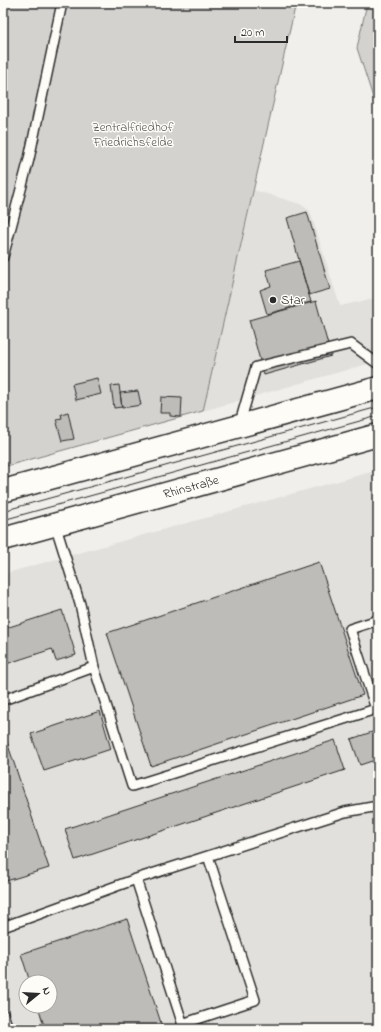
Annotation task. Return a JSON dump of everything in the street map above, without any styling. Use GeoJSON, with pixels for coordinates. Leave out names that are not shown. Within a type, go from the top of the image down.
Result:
{"type":"FeatureCollection","features":[{"type":"Feature","properties":{"kind":"main road"},"geometry":{"type":"LineString","coordinates":[[3,491],[378,388]]}},
{"type":"Feature","properties":{"kind":"main road","name":"Rhinstraße"},"geometry":{"type":"LineString","coordinates":[[3,539],[378,435]]}},
{"type":"Feature","properties":{"kind":"lane"},"geometry":{"type":"LineString","coordinates":[[3,257],[29,159],[62,3]]}},
{"type":"Feature","properties":{"kind":"lane"},"geometry":{"type":"LineString","coordinates":[[239,426],[256,367],[352,344],[378,364]]}},
{"type":"Feature","properties":{"kind":"lane"},"geometry":{"type":"LineString","coordinates":[[55,524],[80,604],[94,667],[132,786],[377,710],[350,629],[378,620]]}},
{"type":"Feature","properties":{"kind":"lane"},"geometry":{"type":"LineString","coordinates":[[3,700],[94,667]]}},
{"type":"Feature","properties":{"kind":"lane"},"geometry":{"type":"LineString","coordinates":[[3,927],[136,879],[345,812],[378,806]]}},
{"type":"Feature","properties":{"kind":"lane"},"geometry":{"type":"LineString","coordinates":[[136,879],[183,1026],[255,1000],[208,856]]}},
{"type":"Feature","properties":{"kind":"lane"},"geometry":{"type":"LineString","coordinates":[[3,1014],[8,1029]]}},
{"type":"Feature","properties":{"kind":"shaded area"},"geometry":{"type":"Polygon","coordinates":[[[254,190],[300,204],[310,211],[340,306],[375,298],[378,308],[378,361],[203,411],[254,190]]]}},
{"type":"Feature","properties":{"kind":"shaded area"},"geometry":{"type":"Polygon","coordinates":[[[378,470],[378,1029],[3,1029],[3,574],[378,470]]]}},
{"type":"Feature","properties":{"kind":"green space","name":"Zentralfriedhof Friedrichsfelde"},"geometry":{"type":"Polygon","coordinates":[[[3,3],[296,3],[203,411],[3,467],[3,3]]]}},
{"type":"Feature","properties":{"kind":"green space"},"geometry":{"type":"Polygon","coordinates":[[[367,3],[378,3],[378,113],[357,48],[367,3]]]}},
{"type":"Feature","properties":{"kind":"building"},"geometry":{"type":"Polygon","coordinates":[[[307,212],[330,289],[309,295],[287,218],[307,212]]]}},
{"type":"Feature","properties":{"kind":"building"},"geometry":{"type":"Polygon","coordinates":[[[299,261],[311,302],[267,314],[260,290],[271,286],[266,270],[299,261]]]}},
{"type":"Feature","properties":{"kind":"building"},"geometry":{"type":"Polygon","coordinates":[[[316,301],[331,356],[264,375],[249,320],[316,301]]]}},
{"type":"Feature","properties":{"kind":"building"},"geometry":{"type":"Polygon","coordinates":[[[97,378],[101,394],[76,400],[72,384],[97,378]]]}},
{"type":"Feature","properties":{"kind":"building"},"geometry":{"type":"Polygon","coordinates":[[[119,385],[122,407],[114,408],[111,386],[119,385]]]}},
{"type":"Feature","properties":{"kind":"building"},"geometry":{"type":"Polygon","coordinates":[[[138,391],[141,405],[122,408],[120,393],[138,391]]]}},
{"type":"Feature","properties":{"kind":"building"},"geometry":{"type":"Polygon","coordinates":[[[161,397],[182,398],[181,417],[170,416],[170,413],[160,413],[161,397]]]}},
{"type":"Feature","properties":{"kind":"building"},"geometry":{"type":"Polygon","coordinates":[[[68,412],[74,439],[62,441],[56,419],[62,418],[61,414],[68,412]]]}},
{"type":"Feature","properties":{"kind":"building"},"geometry":{"type":"Polygon","coordinates":[[[319,562],[363,695],[151,766],[107,633],[319,562]]]}},
{"type":"Feature","properties":{"kind":"building"},"geometry":{"type":"Polygon","coordinates":[[[62,610],[76,655],[56,661],[52,649],[3,665],[3,629],[62,610]]]}},
{"type":"Feature","properties":{"kind":"building"},"geometry":{"type":"Polygon","coordinates":[[[100,711],[111,749],[44,771],[31,734],[100,711]]]}},
{"type":"Feature","properties":{"kind":"building"},"geometry":{"type":"Polygon","coordinates":[[[3,730],[49,868],[3,882],[3,730]]]}},
{"type":"Feature","properties":{"kind":"building"},"geometry":{"type":"Polygon","coordinates":[[[375,731],[378,740],[378,759],[360,765],[351,739],[375,731]]]}},
{"type":"Feature","properties":{"kind":"building"},"geometry":{"type":"Polygon","coordinates":[[[335,740],[345,770],[75,860],[65,829],[335,740]]]}},
{"type":"Feature","properties":{"kind":"building"},"geometry":{"type":"Polygon","coordinates":[[[127,919],[163,1029],[45,1029],[40,1014],[58,1014],[58,974],[27,974],[21,954],[127,919]]]}},
{"type":"Feature","properties":{"kind":"tram line"},"geometry":{"type":"LineString","coordinates":[[3,511],[378,407]]}},
{"type":"Feature","properties":{"kind":"tram line"},"geometry":{"type":"LineString","coordinates":[[3,520],[378,416]]}},
{"type":"Feature","properties":{"kind":"place","name":"Star"},"geometry":{"type":"Point","coordinates":[273,300]}}]}
